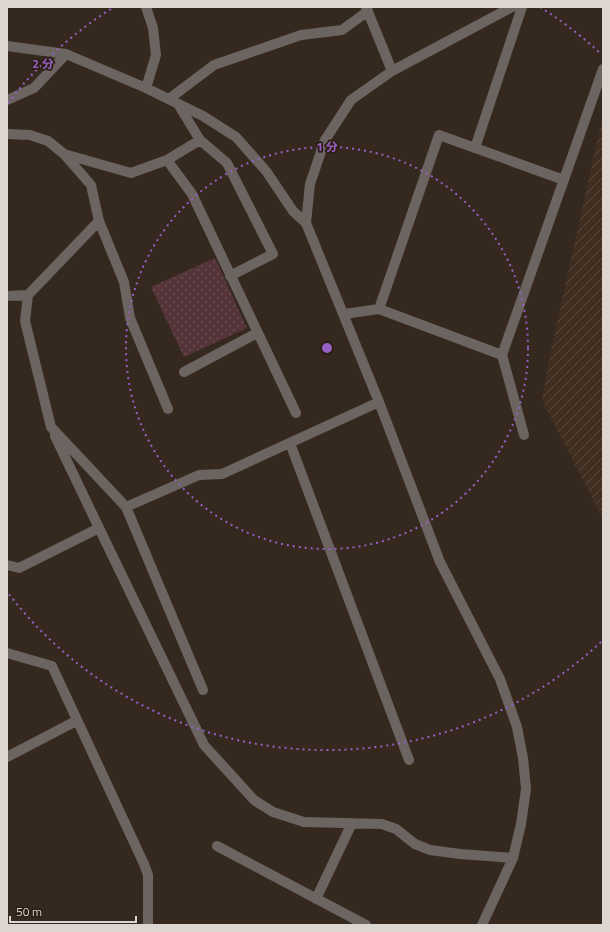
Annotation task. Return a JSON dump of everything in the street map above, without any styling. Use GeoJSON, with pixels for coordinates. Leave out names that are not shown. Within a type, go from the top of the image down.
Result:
{"type":"FeatureCollection","features":[{"type":"Feature","properties":{"kind":"street"},"geometry":{"type":"LineString","coordinates":[[146,7],[153,28],[156,55],[146,88]]}},
{"type":"Feature","properties":{"kind":"street"},"geometry":{"type":"LineString","coordinates":[[306,222],[310,184],[325,140],[351,100],[392,71],[512,7]]}},
{"type":"Feature","properties":{"kind":"street"},"geometry":{"type":"LineString","coordinates":[[475,148],[522,7]]}},
{"type":"Feature","properties":{"kind":"street"},"geometry":{"type":"LineString","coordinates":[[173,102],[214,65],[301,35],[342,30],[367,9],[392,71]]}},
{"type":"Feature","properties":{"kind":"street"},"geometry":{"type":"LineString","coordinates":[[7,46],[66,54],[146,88],[203,116],[236,137],[266,171],[293,211],[306,222],[379,402],[440,562],[500,679],[517,727],[523,758],[526,789],[521,824],[513,858],[482,925]]}},
{"type":"Feature","properties":{"kind":"street"},"geometry":{"type":"LineString","coordinates":[[7,51],[22,48]]}},
{"type":"Feature","properties":{"kind":"street"},"geometry":{"type":"LineString","coordinates":[[7,100],[34,88],[66,54]]}},
{"type":"Feature","properties":{"kind":"street"},"geometry":{"type":"LineString","coordinates":[[524,435],[502,355],[603,69]]}},
{"type":"Feature","properties":{"kind":"street"},"geometry":{"type":"LineString","coordinates":[[173,102],[200,140],[227,163],[272,254],[230,276]]}},
{"type":"Feature","properties":{"kind":"street"},"geometry":{"type":"LineString","coordinates":[[7,134],[30,135],[48,141],[64,154],[91,185],[99,221],[124,282],[130,318],[168,409]]}},
{"type":"Feature","properties":{"kind":"street"},"geometry":{"type":"LineString","coordinates":[[378,309],[438,135],[564,180]]}},
{"type":"Feature","properties":{"kind":"street"},"geometry":{"type":"LineString","coordinates":[[64,154],[131,173],[167,160],[200,140]]}},
{"type":"Feature","properties":{"kind":"street"},"geometry":{"type":"LineString","coordinates":[[167,160],[192,194],[296,413]]}},
{"type":"Feature","properties":{"kind":"street"},"geometry":{"type":"LineString","coordinates":[[99,221],[28,295],[25,321],[51,427],[204,745],[254,800],[273,812],[304,822],[382,824],[396,829],[415,844],[430,850],[513,858]]}},
{"type":"Feature","properties":{"kind":"street"},"geometry":{"type":"LineString","coordinates":[[7,296],[28,295]]}},
{"type":"Feature","properties":{"kind":"street"},"geometry":{"type":"LineString","coordinates":[[344,314],[378,309],[502,355]]}},
{"type":"Feature","properties":{"kind":"street"},"geometry":{"type":"LineString","coordinates":[[184,372],[258,333]]}},
{"type":"Feature","properties":{"kind":"street"},"geometry":{"type":"LineString","coordinates":[[126,507],[199,475],[222,474],[379,402]]}},
{"type":"Feature","properties":{"kind":"street"},"geometry":{"type":"LineString","coordinates":[[51,427],[126,507],[203,690]]}},
{"type":"Feature","properties":{"kind":"street"},"geometry":{"type":"LineString","coordinates":[[290,443],[409,760]]}},
{"type":"Feature","properties":{"kind":"street"},"geometry":{"type":"LineString","coordinates":[[7,565],[19,568],[99,528]]}},
{"type":"Feature","properties":{"kind":"street"},"geometry":{"type":"LineString","coordinates":[[7,653],[52,666],[76,721],[144,864],[148,875],[148,925]]}},
{"type":"Feature","properties":{"kind":"street"},"geometry":{"type":"LineString","coordinates":[[7,757],[76,721]]}},
{"type":"Feature","properties":{"kind":"street"},"geometry":{"type":"LineString","coordinates":[[316,899],[352,823]]}},
{"type":"Feature","properties":{"kind":"street"},"geometry":{"type":"LineString","coordinates":[[217,846],[366,925]]}},
{"type":"Feature","properties":{"kind":"shaded area"},"geometry":{"type":"Polygon","coordinates":[[[603,115],[603,519],[542,400],[550,355],[603,115]]]}},
{"type":"Feature","properties":{"kind":"shaded area"},"geometry":{"type":"Polygon","coordinates":[[[215,258],[247,328],[184,357],[151,287],[215,258]]]}}]}
